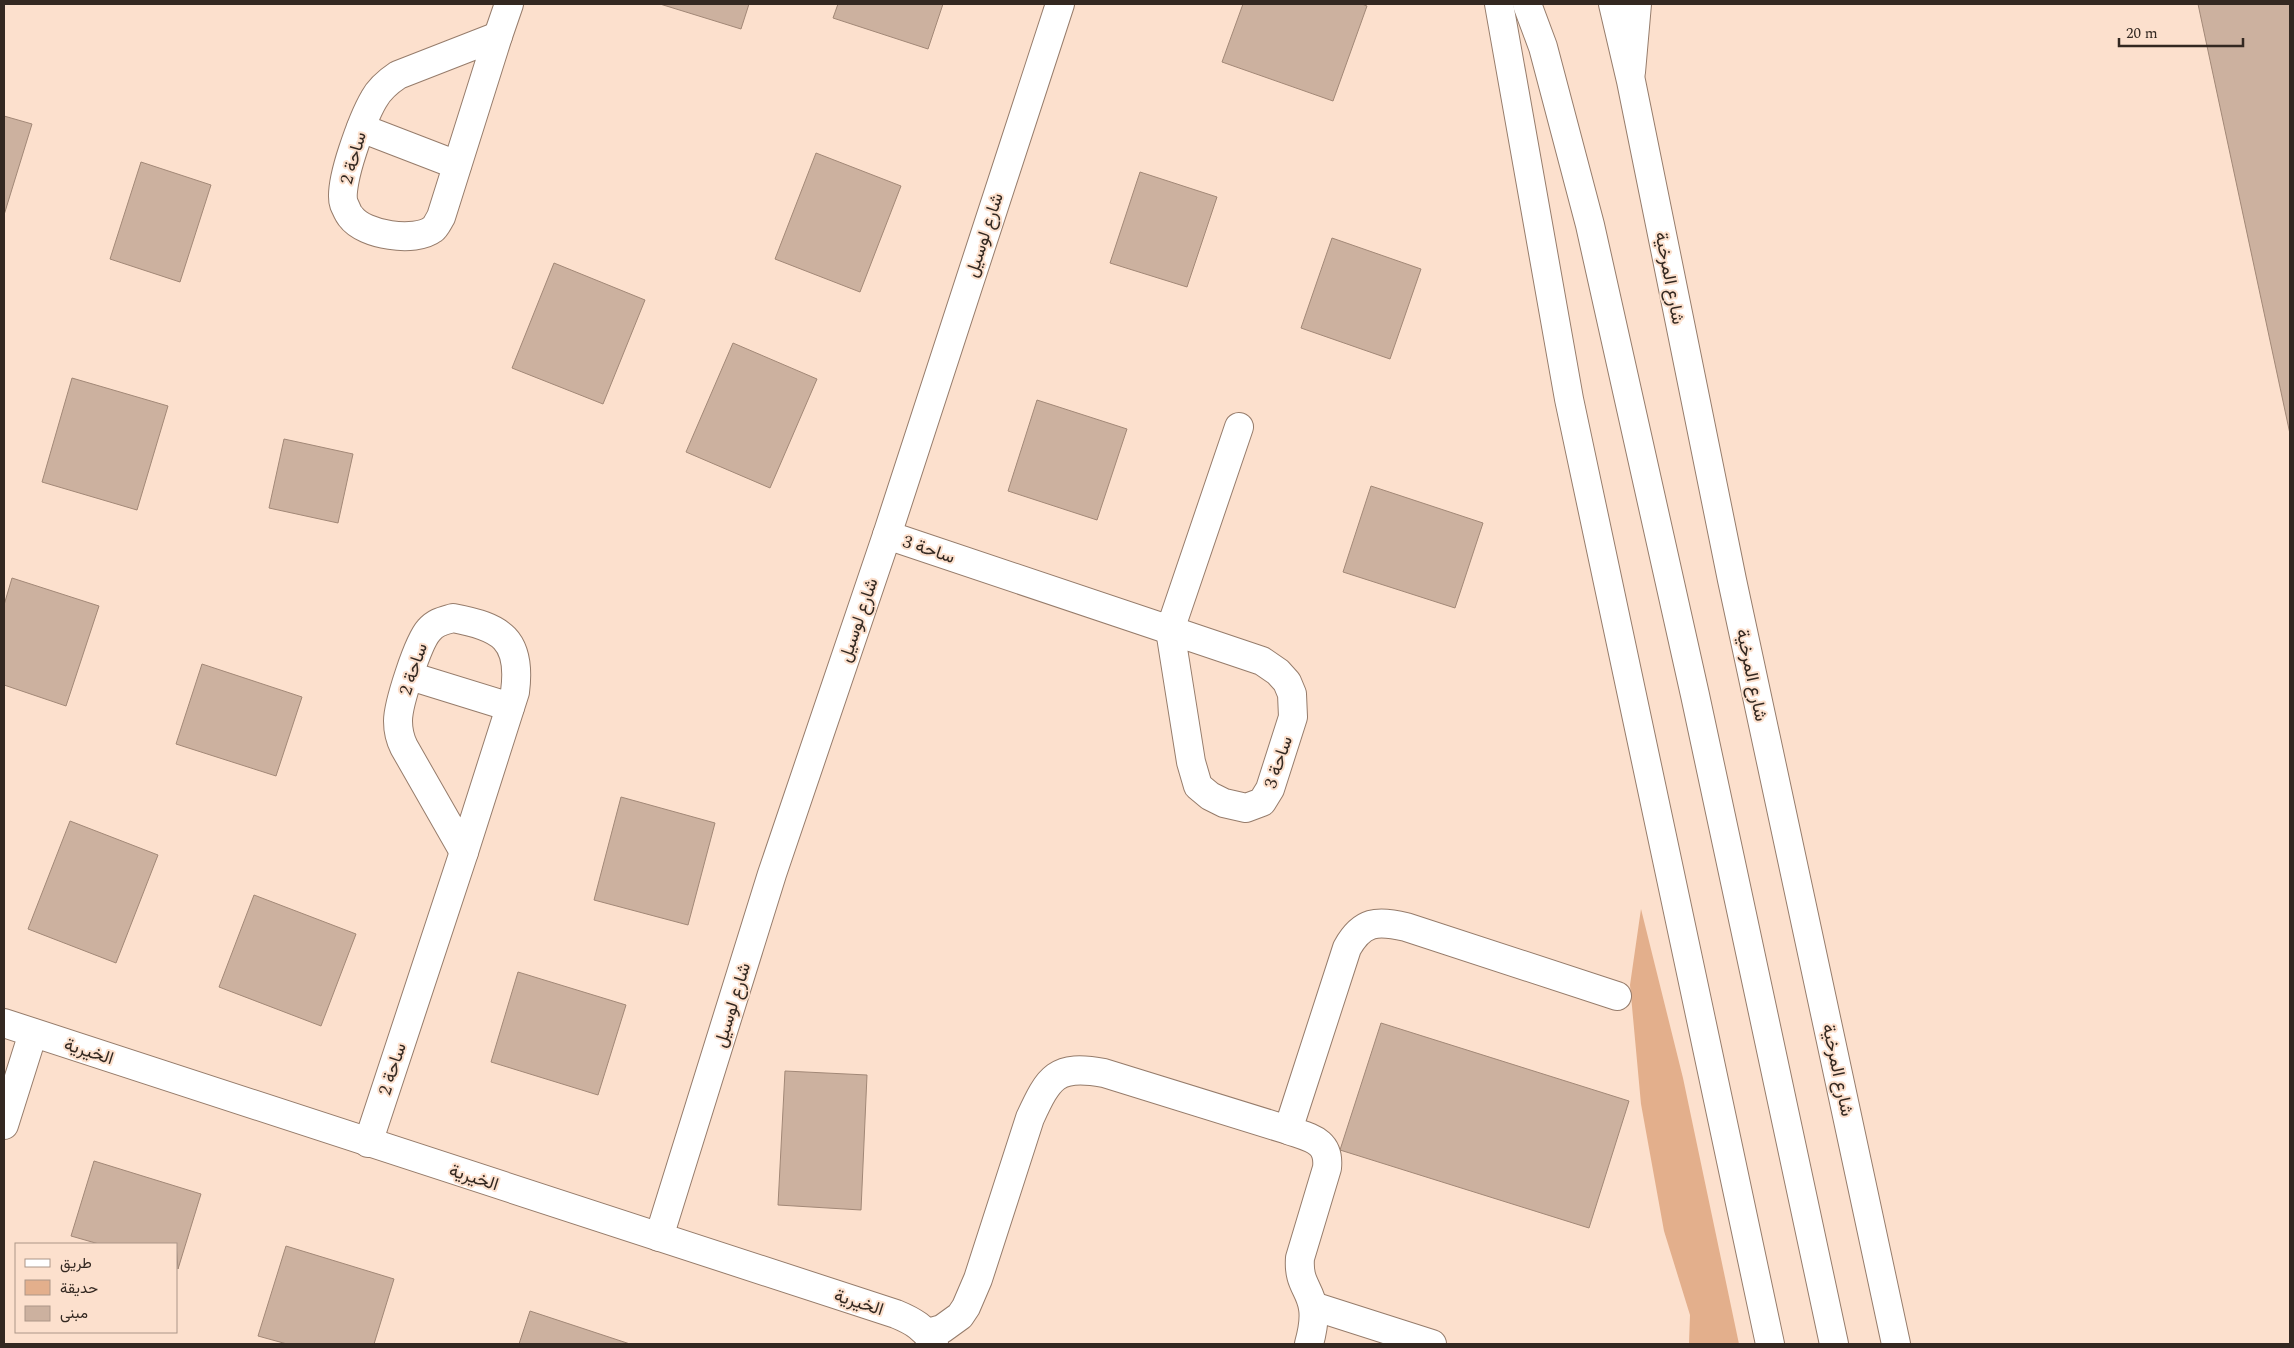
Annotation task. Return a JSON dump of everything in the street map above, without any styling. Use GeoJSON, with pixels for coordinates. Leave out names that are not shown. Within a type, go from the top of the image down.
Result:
{"type":"FeatureCollection","features":[{"type":"Feature","properties":{"kind":"main road","name":"ساحة 2"},"geometry":{"type":"LineString","coordinates":[[498,36],[398,75],[388,81],[374,99],[361,128],[343,181],[343,201],[351,218],[372,230],[396,237],[416,236],[433,229],[441,217],[509,4]]}},
{"type":"Feature","properties":{"kind":"main road","name":"شارع لوسيل"},"geometry":{"type":"LineString","coordinates":[[659,1237],[772,874],[887,535],[1060,4]]}},
{"type":"Feature","properties":{"kind":"main road"},"geometry":{"type":"LineString","coordinates":[[1499,4],[1569,399],[1770,1344]]}},
{"type":"Feature","properties":{"kind":"main road"},"geometry":{"type":"LineString","coordinates":[[1527,4],[1543,47],[1590,225],[1695,695],[1834,1344]]}},
{"type":"Feature","properties":{"kind":"main road","name":"شارع المرخية"},"geometry":{"type":"LineString","coordinates":[[1613,4],[1732,580],[1896,1344]]}},
{"type":"Feature","properties":{"kind":"main road"},"geometry":{"type":"LineString","coordinates":[[1630,81],[1637,4]]}},
{"type":"Feature","properties":{"kind":"main road"},"geometry":{"type":"LineString","coordinates":[[361,128],[457,164]]}},
{"type":"Feature","properties":{"kind":"main road","name":"ساحة 3"},"geometry":{"type":"LineString","coordinates":[[887,535],[1170,630],[1262,661],[1278,672],[1287,682],[1292,694],[1293,717],[1270,789],[1262,802],[1246,808],[1224,803],[1210,796],[1198,786],[1191,762],[1170,630],[1239,427]]}},
{"type":"Feature","properties":{"kind":"main road","name":"ساحة 2"},"geometry":{"type":"LineString","coordinates":[[368,1142],[464,852],[510,707],[517,675],[515,654],[507,641],[498,632],[482,625],[453,618],[439,621],[422,638],[400,706],[399,735],[464,852]]}},
{"type":"Feature","properties":{"kind":"main road"},"geometry":{"type":"LineString","coordinates":[[410,676],[510,707]]}},
{"type":"Feature","properties":{"kind":"main road"},"geometry":{"type":"LineString","coordinates":[[1288,1130],[1347,948],[1355,934],[1368,925],[1386,922],[1406,927],[1617,996]]}},
{"type":"Feature","properties":{"kind":"main road","name":"الخيرية"},"geometry":{"type":"LineString","coordinates":[[4,1023],[896,1314],[913,1321],[931,1339]]}},
{"type":"Feature","properties":{"kind":"main road"},"geometry":{"type":"LineString","coordinates":[[4,1125],[32,1033]]}},
{"type":"Feature","properties":{"kind":"main road"},"geometry":{"type":"LineString","coordinates":[[931,1339],[960,1316],[966,1307],[978,1279],[1030,1118],[1049,1082],[1063,1072],[1082,1069],[1104,1073],[1288,1130],[1324,1146],[1328,1156],[1327,1168],[1300,1258],[1299,1273],[1313,1306],[1314,1320],[1309,1344]]}},
{"type":"Feature","properties":{"kind":"main road"},"geometry":{"type":"LineString","coordinates":[[1313,1306],[1432,1344]]}},
{"type":"Feature","properties":{"kind":"green space"},"geometry":{"type":"Polygon","coordinates":[[[1641,909],[1683,1078],[1739,1344],[1689,1344],[1690,1315],[1664,1231],[1641,1104],[1630,985],[1641,909]]]}},
{"type":"Feature","properties":{"kind":"building"},"geometry":{"type":"Polygon","coordinates":[[[660,4],[749,4],[741,29],[660,4]]]}},
{"type":"Feature","properties":{"kind":"building"},"geometry":{"type":"Polygon","coordinates":[[[838,4],[943,4],[928,49],[833,18],[838,4]]]}},
{"type":"Feature","properties":{"kind":"building"},"geometry":{"type":"Polygon","coordinates":[[[1243,4],[1362,4],[1367,6],[1333,101],[1222,62],[1243,4]]]}},
{"type":"Feature","properties":{"kind":"building"},"geometry":{"type":"Polygon","coordinates":[[[2198,4],[2290,4],[2290,434],[2198,4]]]}},
{"type":"Feature","properties":{"kind":"building"},"geometry":{"type":"Polygon","coordinates":[[[4,116],[32,124],[4,215],[4,116]]]}},
{"type":"Feature","properties":{"kind":"building"},"geometry":{"type":"Polygon","coordinates":[[[816,153],[901,186],[860,292],[775,259],[816,153]]]}},
{"type":"Feature","properties":{"kind":"building"},"geometry":{"type":"Polygon","coordinates":[[[141,162],[211,185],[180,282],[110,259],[141,162]]]}},
{"type":"Feature","properties":{"kind":"building"},"geometry":{"type":"Polygon","coordinates":[[[1140,172],[1217,197],[1187,287],[1110,263],[1140,172]]]}},
{"type":"Feature","properties":{"kind":"building"},"geometry":{"type":"Polygon","coordinates":[[[1332,238],[1421,269],[1390,359],[1301,328],[1332,238]]]}},
{"type":"Feature","properties":{"kind":"building"},"geometry":{"type":"Polygon","coordinates":[[[554,263],[645,300],[603,404],[512,368],[554,263]]]}},
{"type":"Feature","properties":{"kind":"building"},"geometry":{"type":"Polygon","coordinates":[[[733,343],[817,379],[770,488],[686,452],[733,343]]]}},
{"type":"Feature","properties":{"kind":"building"},"geometry":{"type":"Polygon","coordinates":[[[72,378],[168,406],[137,510],[42,482],[72,378]]]}},
{"type":"Feature","properties":{"kind":"building"},"geometry":{"type":"Polygon","coordinates":[[[1037,400],[1127,429],[1097,520],[1008,491],[1037,400]]]}},
{"type":"Feature","properties":{"kind":"building"},"geometry":{"type":"Polygon","coordinates":[[[284,439],[353,454],[338,523],[269,508],[284,439]]]}},
{"type":"Feature","properties":{"kind":"building"},"geometry":{"type":"Polygon","coordinates":[[[1371,486],[1483,523],[1455,608],[1343,572],[1371,486]]]}},
{"type":"Feature","properties":{"kind":"building"},"geometry":{"type":"Polygon","coordinates":[[[12,578],[99,606],[66,706],[4,685],[4,605],[12,578]]]}},
{"type":"Feature","properties":{"kind":"building"},"geometry":{"type":"Polygon","coordinates":[[[202,664],[302,697],[276,776],[176,744],[202,664]]]}},
{"type":"Feature","properties":{"kind":"building"},"geometry":{"type":"Polygon","coordinates":[[[621,797],[715,823],[688,925],[594,900],[621,797]]]}},
{"type":"Feature","properties":{"kind":"building"},"geometry":{"type":"Polygon","coordinates":[[[70,821],[158,855],[116,963],[28,929],[70,821]]]}},
{"type":"Feature","properties":{"kind":"building"},"geometry":{"type":"Polygon","coordinates":[[[254,895],[356,934],[321,1026],[219,987],[254,895]]]}},
{"type":"Feature","properties":{"kind":"building"},"geometry":{"type":"Polygon","coordinates":[[[518,972],[626,1005],[598,1095],[491,1062],[518,972]]]}},
{"type":"Feature","properties":{"kind":"building"},"geometry":{"type":"Polygon","coordinates":[[[1381,1023],[1629,1101],[1589,1228],[1340,1150],[1381,1023]]]}},
{"type":"Feature","properties":{"kind":"building"},"geometry":{"type":"Polygon","coordinates":[[[785,1071],[867,1075],[861,1210],[778,1205],[785,1071]]]}},
{"type":"Feature","properties":{"kind":"building"},"geometry":{"type":"Polygon","coordinates":[[[94,1161],[201,1194],[178,1269],[178,1243],[96,1243],[71,1236],[94,1161]]]}},
{"type":"Feature","properties":{"kind":"building"},"geometry":{"type":"Polygon","coordinates":[[[286,1246],[394,1279],[374,1344],[287,1344],[258,1336],[286,1246]]]}},
{"type":"Feature","properties":{"kind":"building"},"geometry":{"type":"Polygon","coordinates":[[[530,1311],[630,1344],[519,1344],[530,1311]]]}}]}
